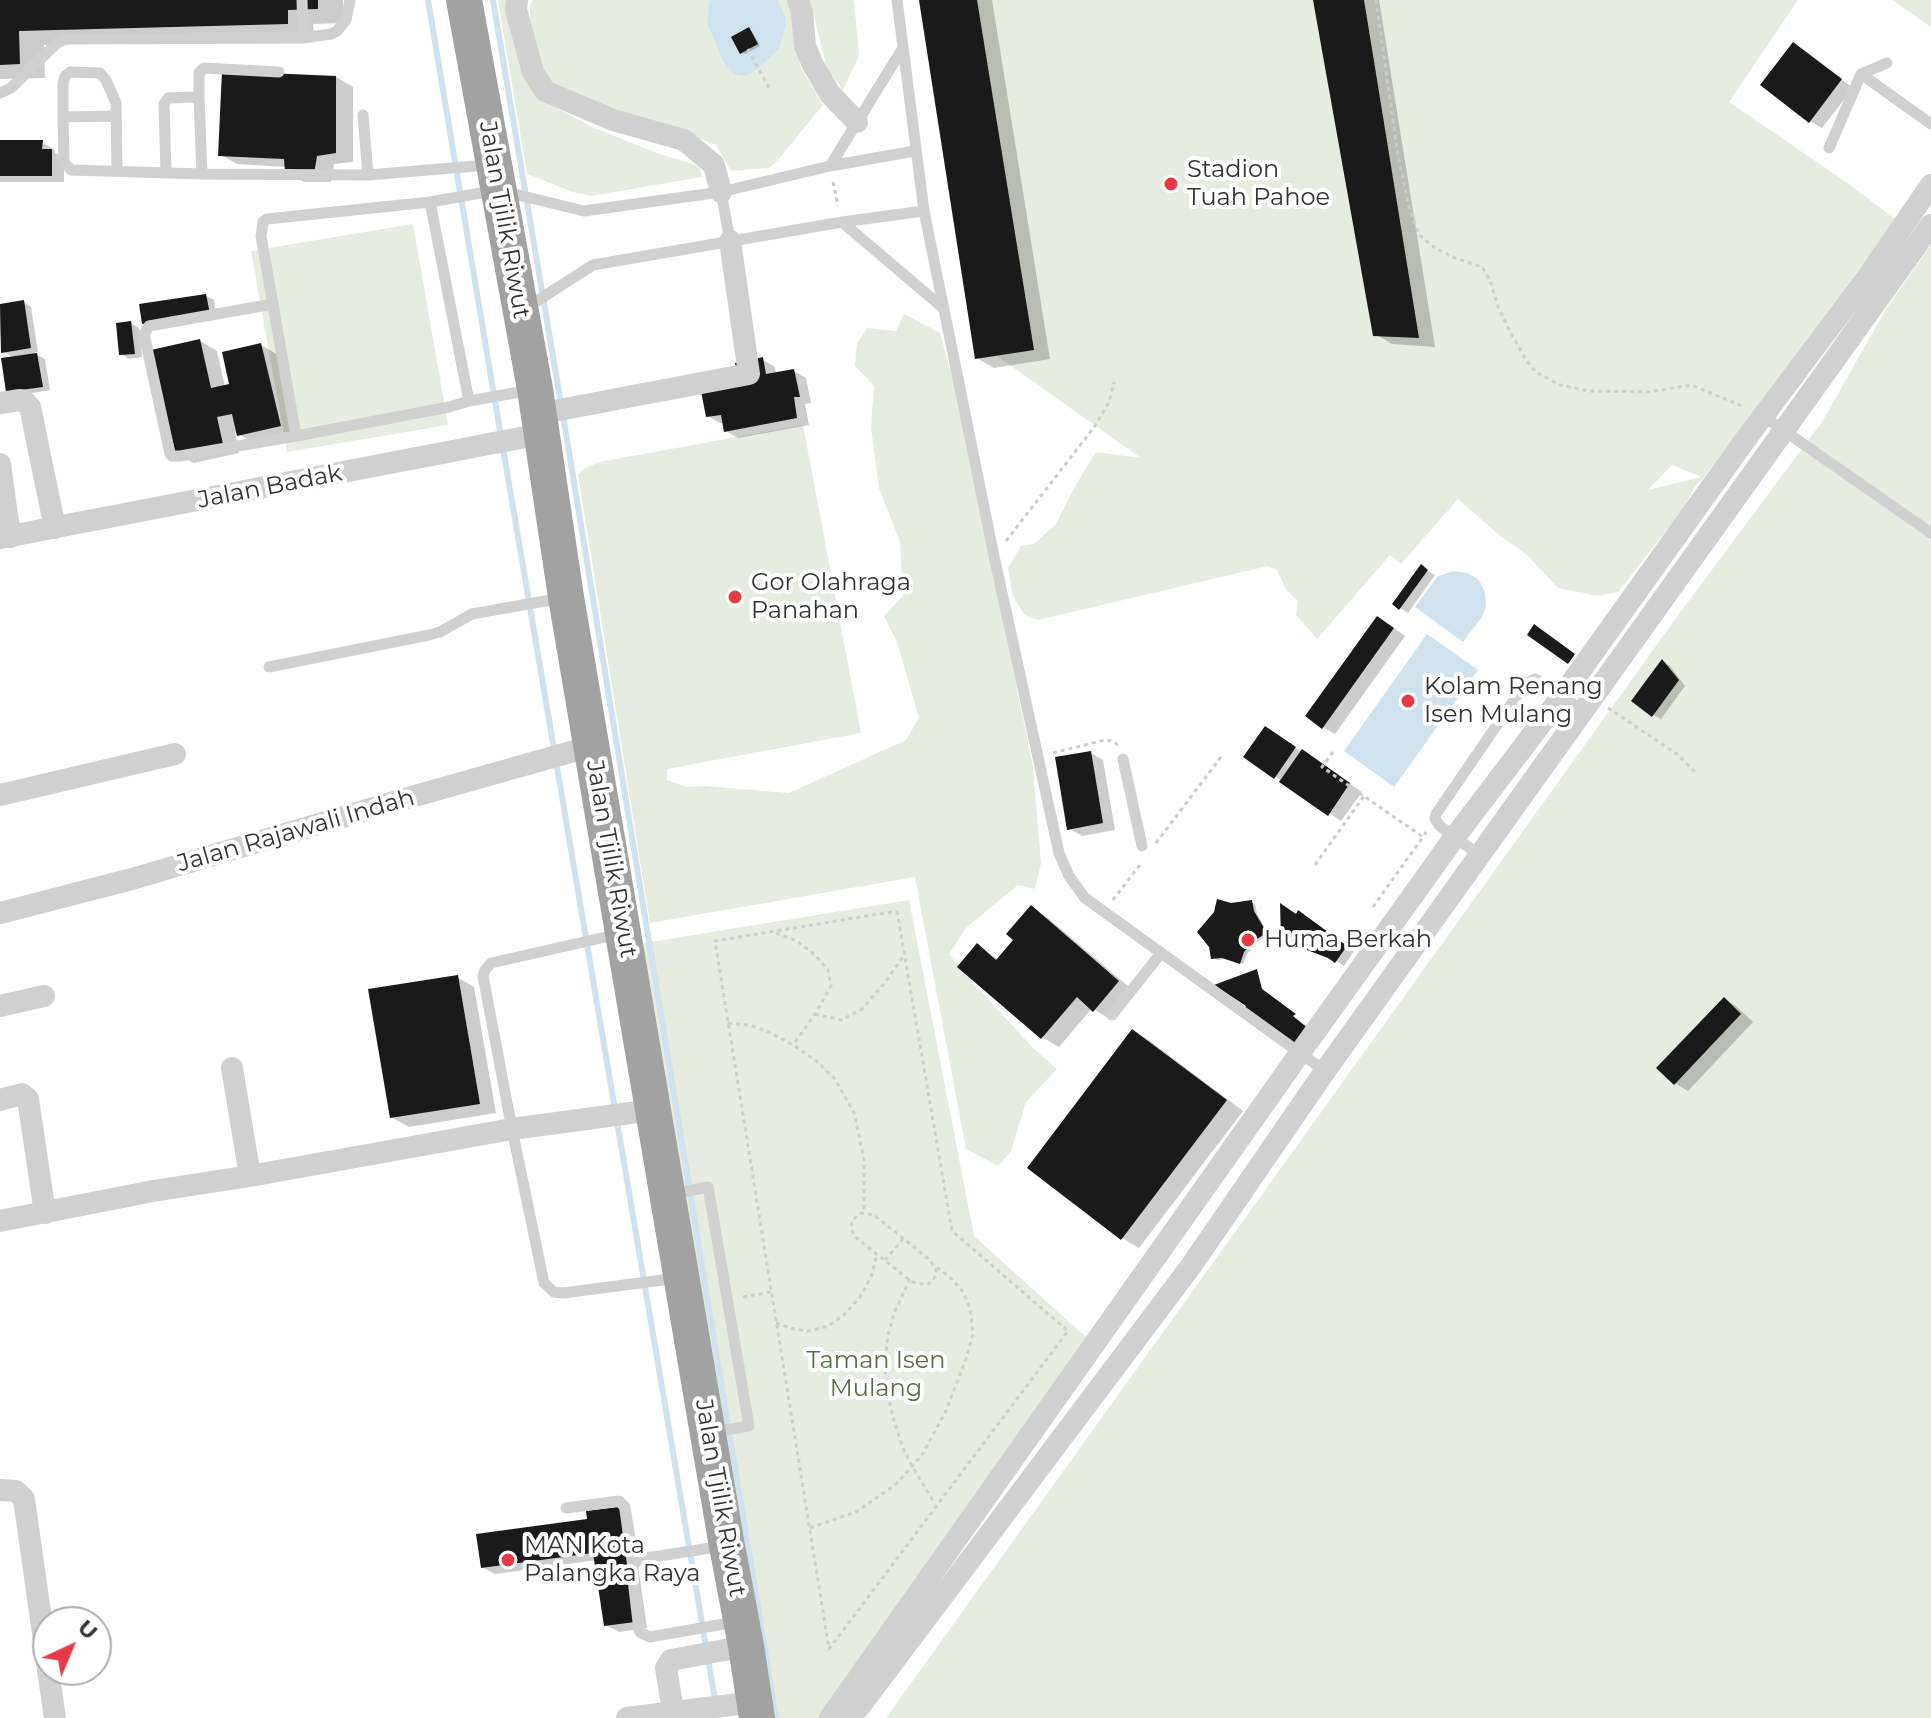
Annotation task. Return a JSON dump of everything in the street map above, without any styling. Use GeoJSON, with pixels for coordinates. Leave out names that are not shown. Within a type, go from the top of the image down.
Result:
{"type":"FeatureCollection","features":[{"type":"Feature","properties":{"kind":"highway","name":"Jalan Tjilik Riwut"},"geometry":{"type":"LineString","coordinates":[[464,0],[520,312],[545,411],[566,597],[756,1710]]}},
{"type":"Feature","properties":{"kind":"street"},"geometry":{"type":"LineString","coordinates":[[517,0],[516,10],[533,72],[545,91],[613,120],[684,140],[714,165],[721,192]]}},
{"type":"Feature","properties":{"kind":"street"},"geometry":{"type":"LineString","coordinates":[[798,0],[805,46],[813,65],[830,94],[857,122]]}},
{"type":"Feature","properties":{"kind":"street"},"geometry":{"type":"LineString","coordinates":[[830,1718],[1454,838],[1562,696],[1763,416],[1869,275],[1931,185]]}},
{"type":"Feature","properties":{"kind":"street"},"geometry":{"type":"LineString","coordinates":[[851,1718],[1191,1266],[1325,1071],[1931,225]]}},
{"type":"Feature","properties":{"kind":"street","name":"Jalan Badak"},"geometry":{"type":"LineString","coordinates":[[5,538],[545,411],[749,374],[730,241]]}},
{"type":"Feature","properties":{"kind":"street"},"geometry":{"type":"LineString","coordinates":[[0,403],[20,400],[30,407],[55,528]]}},
{"type":"Feature","properties":{"kind":"street"},"geometry":{"type":"LineString","coordinates":[[0,464],[5,538]]}},
{"type":"Feature","properties":{"kind":"street","name":"Jalan Rajawali Indah"},"geometry":{"type":"LineString","coordinates":[[0,913],[132,879],[592,746]]}},
{"type":"Feature","properties":{"kind":"street"},"geometry":{"type":"LineString","coordinates":[[0,795],[175,754]]}},
{"type":"Feature","properties":{"kind":"street"},"geometry":{"type":"LineString","coordinates":[[0,1006],[44,996]]}},
{"type":"Feature","properties":{"kind":"street"},"geometry":{"type":"LineString","coordinates":[[232,1068],[250,1176]]}},
{"type":"Feature","properties":{"kind":"street"},"geometry":{"type":"LineString","coordinates":[[0,1100],[22,1094],[28,1099],[45,1213]]}},
{"type":"Feature","properties":{"kind":"street"},"geometry":{"type":"LineString","coordinates":[[0,1221],[153,1191],[512,1129],[653,1110]]}},
{"type":"Feature","properties":{"kind":"street"},"geometry":{"type":"LineString","coordinates":[[0,1490],[16,1491],[24,1499],[39,1606]]}},
{"type":"Feature","properties":{"kind":"street"},"geometry":{"type":"LineString","coordinates":[[673,1711],[666,1668],[671,1660],[744,1634]]}},
{"type":"Feature","properties":{"kind":"street"},"geometry":{"type":"LineString","coordinates":[[50,1686],[55,1718]]}},
{"type":"Feature","properties":{"kind":"street"},"geometry":{"type":"LineString","coordinates":[[627,1718],[673,1711],[756,1710]]}},
{"type":"Feature","properties":{"kind":"lane"},"geometry":{"type":"LineString","coordinates":[[302,0],[303,38]]}},
{"type":"Feature","properties":{"kind":"lane"},"geometry":{"type":"LineString","coordinates":[[0,93],[11,88],[57,43],[65,39],[303,38],[337,31],[346,20],[350,0]]}},
{"type":"Feature","properties":{"kind":"lane"},"geometry":{"type":"LineString","coordinates":[[897,0],[924,211],[994,556],[1059,853],[1069,876],[1085,898],[1325,1071]]}},
{"type":"Feature","properties":{"kind":"lane"},"geometry":{"type":"LineString","coordinates":[[830,166],[903,48]]}},
{"type":"Feature","properties":{"kind":"lane"},"geometry":{"type":"LineString","coordinates":[[1829,148],[1861,74],[1887,63]]}},
{"type":"Feature","properties":{"kind":"lane"},"geometry":{"type":"LineString","coordinates":[[202,174],[199,73],[204,68],[279,72]]}},
{"type":"Feature","properties":{"kind":"lane"},"geometry":{"type":"LineString","coordinates":[[117,171],[116,103],[104,76],[100,73],[70,72],[63,84],[63,117],[64,162],[71,170],[202,174],[495,177],[584,211],[721,192],[830,166],[915,151]]}},
{"type":"Feature","properties":{"kind":"lane"},"geometry":{"type":"LineString","coordinates":[[1861,74],[1931,124]]}},
{"type":"Feature","properties":{"kind":"lane"},"geometry":{"type":"LineString","coordinates":[[166,172],[165,101],[171,96],[199,97]]}},
{"type":"Feature","properties":{"kind":"lane"},"geometry":{"type":"LineString","coordinates":[[363,115],[368,175]]}},
{"type":"Feature","properties":{"kind":"lane"},"geometry":{"type":"LineString","coordinates":[[63,117],[116,116]]}},
{"type":"Feature","properties":{"kind":"lane"},"geometry":{"type":"LineString","coordinates":[[296,436],[261,236],[265,220],[430,202],[495,177]]}},
{"type":"Feature","properties":{"kind":"lane"},"geometry":{"type":"LineString","coordinates":[[721,192],[730,241]]}},
{"type":"Feature","properties":{"kind":"lane"},"geometry":{"type":"LineString","coordinates":[[430,202],[469,401]]}},
{"type":"Feature","properties":{"kind":"lane"},"geometry":{"type":"LineString","coordinates":[[520,312],[593,265],[924,211]]}},
{"type":"Feature","properties":{"kind":"lane"},"geometry":{"type":"LineString","coordinates":[[842,222],[943,307]]}},
{"type":"Feature","properties":{"kind":"lane"},"geometry":{"type":"LineString","coordinates":[[273,304],[149,326],[144,334],[172,456],[296,436],[469,401],[545,411]]}},
{"type":"Feature","properties":{"kind":"lane"},"geometry":{"type":"LineString","coordinates":[[1763,416],[1931,533]]}},
{"type":"Feature","properties":{"kind":"lane"},"geometry":{"type":"LineString","coordinates":[[269,667],[429,635],[472,614],[566,597]]}},
{"type":"Feature","properties":{"kind":"lane"},"geometry":{"type":"LineString","coordinates":[[1479,855],[1454,838],[1435,819],[1437,811],[1528,682],[1535,679],[1562,696],[1587,704]]}},
{"type":"Feature","properties":{"kind":"lane"},"geometry":{"type":"LineString","coordinates":[[1123,759],[1147,850]]}},
{"type":"Feature","properties":{"kind":"lane"},"geometry":{"type":"LineString","coordinates":[[623,933],[494,962],[487,966],[483,976],[542,1276],[548,1288],[563,1293],[683,1278]]}},
{"type":"Feature","properties":{"kind":"lane"},"geometry":{"type":"LineString","coordinates":[[1112,1015],[1161,953]]}},
{"type":"Feature","properties":{"kind":"lane"},"geometry":{"type":"LineString","coordinates":[[668,1194],[708,1187],[749,1426],[709,1433]]}},
{"type":"Feature","properties":{"kind":"lane"},"geometry":{"type":"LineString","coordinates":[[566,1508],[615,1500],[625,1507],[634,1563],[639,1630],[646,1636],[744,1634]]}},
{"type":"Feature","properties":{"kind":"lane"},"geometry":{"type":"LineString","coordinates":[[634,1563],[640,1559],[727,1546]]}},
{"type":"Feature","properties":{"kind":"path"},"geometry":{"type":"LineString","coordinates":[[1376,0],[1398,156],[1410,211],[1419,235],[1435,248],[1482,267],[1512,335],[1536,372],[1560,385],[1588,391],[1650,392],[1691,385],[1763,416]]}},
{"type":"Feature","properties":{"kind":"path"},"geometry":{"type":"LineString","coordinates":[[748,49],[769,88]]}},
{"type":"Feature","properties":{"kind":"path"},"geometry":{"type":"LineString","coordinates":[[830,166],[842,222]]}},
{"type":"Feature","properties":{"kind":"path"},"geometry":{"type":"LineString","coordinates":[[994,556],[1095,426],[1109,402],[1114,382]]}},
{"type":"Feature","properties":{"kind":"path"},"geometry":{"type":"LineString","coordinates":[[1587,704],[1677,754],[1696,773]]}},
{"type":"Feature","properties":{"kind":"path"},"geometry":{"type":"LineString","coordinates":[[1038,756],[1105,740],[1119,746],[1123,759]]}},
{"type":"Feature","properties":{"kind":"path"},"geometry":{"type":"LineString","coordinates":[[1333,752],[1322,767],[1423,837]]}},
{"type":"Feature","properties":{"kind":"path"},"geometry":{"type":"LineString","coordinates":[[1104,913],[1147,850],[1221,757]]}},
{"type":"Feature","properties":{"kind":"path"},"geometry":{"type":"LineString","coordinates":[[1315,865],[1364,796]]}},
{"type":"Feature","properties":{"kind":"path"},"geometry":{"type":"LineString","coordinates":[[1373,907],[1435,819]]}},
{"type":"Feature","properties":{"kind":"path"},"geometry":{"type":"LineString","coordinates":[[897,911],[905,954],[952,1231],[1068,1331],[829,1649],[715,941],[897,911]]}},
{"type":"Feature","properties":{"kind":"path"},"geometry":{"type":"LineString","coordinates":[[773,931],[797,941],[815,955],[828,970],[831,986],[793,1045]]}},
{"type":"Feature","properties":{"kind":"path"},"geometry":{"type":"LineString","coordinates":[[815,1014],[842,1020],[862,1009],[905,954]]}},
{"type":"Feature","properties":{"kind":"path"},"geometry":{"type":"LineString","coordinates":[[728,1023],[749,1025],[769,1032],[814,1059],[835,1079],[854,1113],[864,1159],[864,1213]]}},
{"type":"Feature","properties":{"kind":"path"},"geometry":{"type":"LineString","coordinates":[[809,1528],[856,1512],[895,1485],[922,1455],[946,1411],[973,1334],[970,1309],[963,1292],[952,1279],[874,1215],[860,1213],[852,1221],[854,1236],[910,1279],[927,1285],[936,1276],[934,1265]]}},
{"type":"Feature","properties":{"kind":"path"},"geometry":{"type":"LineString","coordinates":[[885,1260],[903,1239]]}},
{"type":"Feature","properties":{"kind":"path"},"geometry":{"type":"LineString","coordinates":[[776,1323],[809,1331],[828,1326],[843,1316],[860,1297],[871,1277],[877,1254]]}},
{"type":"Feature","properties":{"kind":"path"},"geometry":{"type":"LineString","coordinates":[[910,1279],[888,1335],[886,1387],[894,1421],[912,1466],[936,1506]]}},
{"type":"Feature","properties":{"kind":"path"},"geometry":{"type":"LineString","coordinates":[[727,1299],[771,1292]]}},
{"type":"Feature","properties":{"kind":"green space"},"geometry":{"type":"Polygon","coordinates":[[[498,0],[508,0],[546,102],[594,128],[699,166],[702,177],[591,196],[527,174],[498,0]]]}},
{"type":"Feature","properties":{"kind":"green space"},"geometry":{"type":"Polygon","coordinates":[[[533,0],[711,0],[707,23],[722,59],[759,68],[780,48],[785,16],[778,0],[793,0],[796,49],[801,68],[823,105],[769,168],[731,171],[716,145],[663,124],[597,105],[551,84],[541,66],[530,22],[533,0]]]}},
{"type":"Feature","properties":{"kind":"green space"},"geometry":{"type":"Polygon","coordinates":[[[810,0],[854,0],[859,56],[843,90],[827,69],[810,0]]]}},
{"type":"Feature","properties":{"kind":"green space"},"geometry":{"type":"Polygon","coordinates":[[[919,0],[1798,0],[1729,102],[1896,220],[1618,592],[1597,596],[1558,588],[1527,555],[1458,499],[1401,564],[1390,555],[1317,639],[1296,615],[1298,601],[1287,591],[1277,570],[1268,566],[1038,620],[1025,615],[1013,597],[1008,568],[1021,546],[1034,544],[1056,524],[1096,452],[1141,458],[997,356],[975,359],[919,0]],[[1672,465],[1648,490],[1702,477],[1672,465]]]}},
{"type":"Feature","properties":{"kind":"green space"},"geometry":{"type":"Polygon","coordinates":[[[1892,0],[1931,0],[1931,27],[1892,0]]]}},
{"type":"Feature","properties":{"kind":"green space"},"geometry":{"type":"Polygon","coordinates":[[[413,224],[448,425],[287,452],[251,251],[413,224]]]}},
{"type":"Feature","properties":{"kind":"green space"},"geometry":{"type":"Polygon","coordinates":[[[1931,245],[1931,1718],[886,1718],[1676,618],[1822,422],[1886,309],[1931,245]]]}},
{"type":"Feature","properties":{"kind":"green space"},"geometry":{"type":"Polygon","coordinates":[[[904,314],[940,333],[954,383],[1033,767],[1041,863],[1035,889],[1018,885],[966,928],[949,954],[1033,1048],[1057,1069],[1026,1102],[1011,1151],[998,1166],[966,1149],[915,877],[650,923],[578,474],[599,462],[803,425],[861,733],[667,769],[667,780],[686,787],[789,793],[906,740],[919,718],[897,642],[884,616],[903,596],[900,542],[879,488],[871,427],[874,386],[855,366],[857,344],[867,328],[896,331],[904,314]]]}},
{"type":"Feature","properties":{"kind":"green space","name":"Taman Isen Mulang"},"geometry":{"type":"Polygon","coordinates":[[[909,900],[974,1236],[1100,1350],[844,1718],[761,1718],[638,944],[909,900]]]}},
{"type":"Feature","properties":{"kind":"water"},"geometry":{"type":"Polygon","coordinates":[[[711,0],[778,0],[785,16],[780,48],[759,68],[745,76],[734,74],[722,59],[707,23],[711,0]]]}},
{"type":"Feature","properties":{"kind":"water"},"geometry":{"type":"Polygon","coordinates":[[[1454,571],[1468,573],[1479,580],[1485,593],[1486,606],[1482,617],[1463,642],[1415,607],[1438,576],[1454,571]]]}},
{"type":"Feature","properties":{"kind":"water"},"geometry":{"type":"Polygon","coordinates":[[[1427,634],[1478,670],[1394,787],[1344,751],[1427,634]]]}},
{"type":"Feature","properties":{"kind":"building"},"geometry":{"type":"Polygon","coordinates":[[[0,0],[318,0],[318,9],[288,10],[288,24],[19,31],[20,64],[0,65],[0,0]]]}},
{"type":"Feature","properties":{"kind":"building"},"geometry":{"type":"Polygon","coordinates":[[[919,0],[977,0],[1034,350],[975,359],[919,0]]]}},
{"type":"Feature","properties":{"kind":"building"},"geometry":{"type":"Polygon","coordinates":[[[1313,0],[1364,0],[1419,338],[1373,336],[1313,0]]]}},
{"type":"Feature","properties":{"kind":"building"},"geometry":{"type":"Polygon","coordinates":[[[749,27],[758,44],[740,54],[731,37],[749,27]]]}},
{"type":"Feature","properties":{"kind":"building"},"geometry":{"type":"Polygon","coordinates":[[[1793,42],[1842,79],[1809,123],[1760,85],[1793,42]]]}},
{"type":"Feature","properties":{"kind":"building"},"geometry":{"type":"Polygon","coordinates":[[[222,71],[336,76],[336,153],[317,156],[314,174],[285,173],[284,159],[218,156],[222,71]]]}},
{"type":"Feature","properties":{"kind":"building"},"geometry":{"type":"Polygon","coordinates":[[[0,140],[43,140],[42,149],[52,149],[52,176],[0,176],[0,140]]]}},
{"type":"Feature","properties":{"kind":"building"},"geometry":{"type":"Polygon","coordinates":[[[206,294],[210,314],[142,324],[139,304],[206,294]]]}},
{"type":"Feature","properties":{"kind":"building"},"geometry":{"type":"Polygon","coordinates":[[[24,300],[31,348],[1,353],[0,304],[24,300]]]}},
{"type":"Feature","properties":{"kind":"building"},"geometry":{"type":"Polygon","coordinates":[[[131,321],[135,354],[119,355],[116,323],[131,321]]]}},
{"type":"Feature","properties":{"kind":"building"},"geometry":{"type":"Polygon","coordinates":[[[200,339],[211,388],[229,384],[222,352],[261,343],[281,426],[237,436],[232,414],[217,417],[223,444],[176,455],[151,350],[200,339]]]}},
{"type":"Feature","properties":{"kind":"building"},"geometry":{"type":"Polygon","coordinates":[[[37,353],[43,387],[6,392],[1,358],[37,353]]]}},
{"type":"Feature","properties":{"kind":"building"},"geometry":{"type":"Polygon","coordinates":[[[763,357],[766,374],[794,369],[800,397],[794,397],[797,418],[724,432],[721,415],[706,417],[700,386],[738,379],[735,363],[763,357]]]}},
{"type":"Feature","properties":{"kind":"building"},"geometry":{"type":"Polygon","coordinates":[[[1421,564],[1428,570],[1399,610],[1392,604],[1421,564]]]}},
{"type":"Feature","properties":{"kind":"building"},"geometry":{"type":"Polygon","coordinates":[[[1377,616],[1394,628],[1322,729],[1305,716],[1377,616]]]}},
{"type":"Feature","properties":{"kind":"building"},"geometry":{"type":"Polygon","coordinates":[[[1534,624],[1575,654],[1568,664],[1527,635],[1534,624]]]}},
{"type":"Feature","properties":{"kind":"building"},"geometry":{"type":"Polygon","coordinates":[[[1662,659],[1679,680],[1652,717],[1631,701],[1662,659]]]}},
{"type":"Feature","properties":{"kind":"building"},"geometry":{"type":"Polygon","coordinates":[[[1265,726],[1296,747],[1274,779],[1243,757],[1265,726]]]}},
{"type":"Feature","properties":{"kind":"building"},"geometry":{"type":"Polygon","coordinates":[[[1302,749],[1350,783],[1328,816],[1279,782],[1302,749]]]}},
{"type":"Feature","properties":{"kind":"building"},"geometry":{"type":"Polygon","coordinates":[[[1091,751],[1103,823],[1067,830],[1055,757],[1091,751]]]}},
{"type":"Feature","properties":{"kind":"building"},"geometry":{"type":"Polygon","coordinates":[[[1217,899],[1231,903],[1252,900],[1254,911],[1267,933],[1244,952],[1240,964],[1222,958],[1211,959],[1209,947],[1197,932],[1214,912],[1217,899]]]}},
{"type":"Feature","properties":{"kind":"building"},"geometry":{"type":"Polygon","coordinates":[[[1280,903],[1296,914],[1298,910],[1347,946],[1335,963],[1281,940],[1280,903]]]}},
{"type":"Feature","properties":{"kind":"building"},"geometry":{"type":"Polygon","coordinates":[[[1031,905],[1119,981],[1093,1012],[1077,997],[1041,1039],[957,967],[977,943],[996,960],[1013,940],[1006,934],[1031,905]]]}},
{"type":"Feature","properties":{"kind":"building"},"geometry":{"type":"Polygon","coordinates":[[[1257,969],[1262,989],[1296,1014],[1293,1016],[1309,1029],[1296,1048],[1244,1009],[1246,1006],[1214,985],[1257,969]]]}},
{"type":"Feature","properties":{"kind":"building"},"geometry":{"type":"Polygon","coordinates":[[[458,975],[480,1104],[390,1118],[368,989],[458,975]]]}},
{"type":"Feature","properties":{"kind":"building"},"geometry":{"type":"Polygon","coordinates":[[[1724,997],[1741,1014],[1674,1085],[1656,1068],[1724,997]]]}},
{"type":"Feature","properties":{"kind":"building"},"geometry":{"type":"Polygon","coordinates":[[[1132,1029],[1227,1100],[1121,1240],[1027,1168],[1132,1029]]]}},
{"type":"Feature","properties":{"kind":"building","name":"MAN Kota Palangka Raya"},"geometry":{"type":"Polygon","coordinates":[[[619,1507],[635,1622],[604,1626],[593,1553],[481,1568],[476,1534],[587,1519],[586,1511],[619,1507]]]}},
{"type":"Feature","properties":{"kind":"waterway"},"geometry":{"type":"LineString","coordinates":[[428,0],[501,437]]}},
{"type":"Feature","properties":{"kind":"waterway"},"geometry":{"type":"LineString","coordinates":[[493,0],[561,404]]}},
{"type":"Feature","properties":{"kind":"waterway"},"geometry":{"type":"LineString","coordinates":[[563,415],[776,1718]]}},
{"type":"Feature","properties":{"kind":"waterway"},"geometry":{"type":"LineString","coordinates":[[503,448],[706,1647]]}},
{"type":"Feature","properties":{"kind":"waterway"},"geometry":{"type":"LineString","coordinates":[[708,1658],[718,1718]]}},
{"type":"Feature","properties":{"kind":"place","name":"Stadion Tuah Pahoe"},"geometry":{"type":"Point","coordinates":[1171,184]}},
{"type":"Feature","properties":{"kind":"place","name":"Gor Olahraga Panahan"},"geometry":{"type":"Point","coordinates":[735,597]}},
{"type":"Feature","properties":{"kind":"place","name":"Kolam Renang Isen Mulang"},"geometry":{"type":"Point","coordinates":[1408,701]}},
{"type":"Feature","properties":{"kind":"place","name":"Huma Berkah"},"geometry":{"type":"Point","coordinates":[1248,940]}},
{"type":"Feature","properties":{"kind":"place","name":"MAN Kota Palangka Raya"},"geometry":{"type":"Point","coordinates":[508,1560]}}]}
